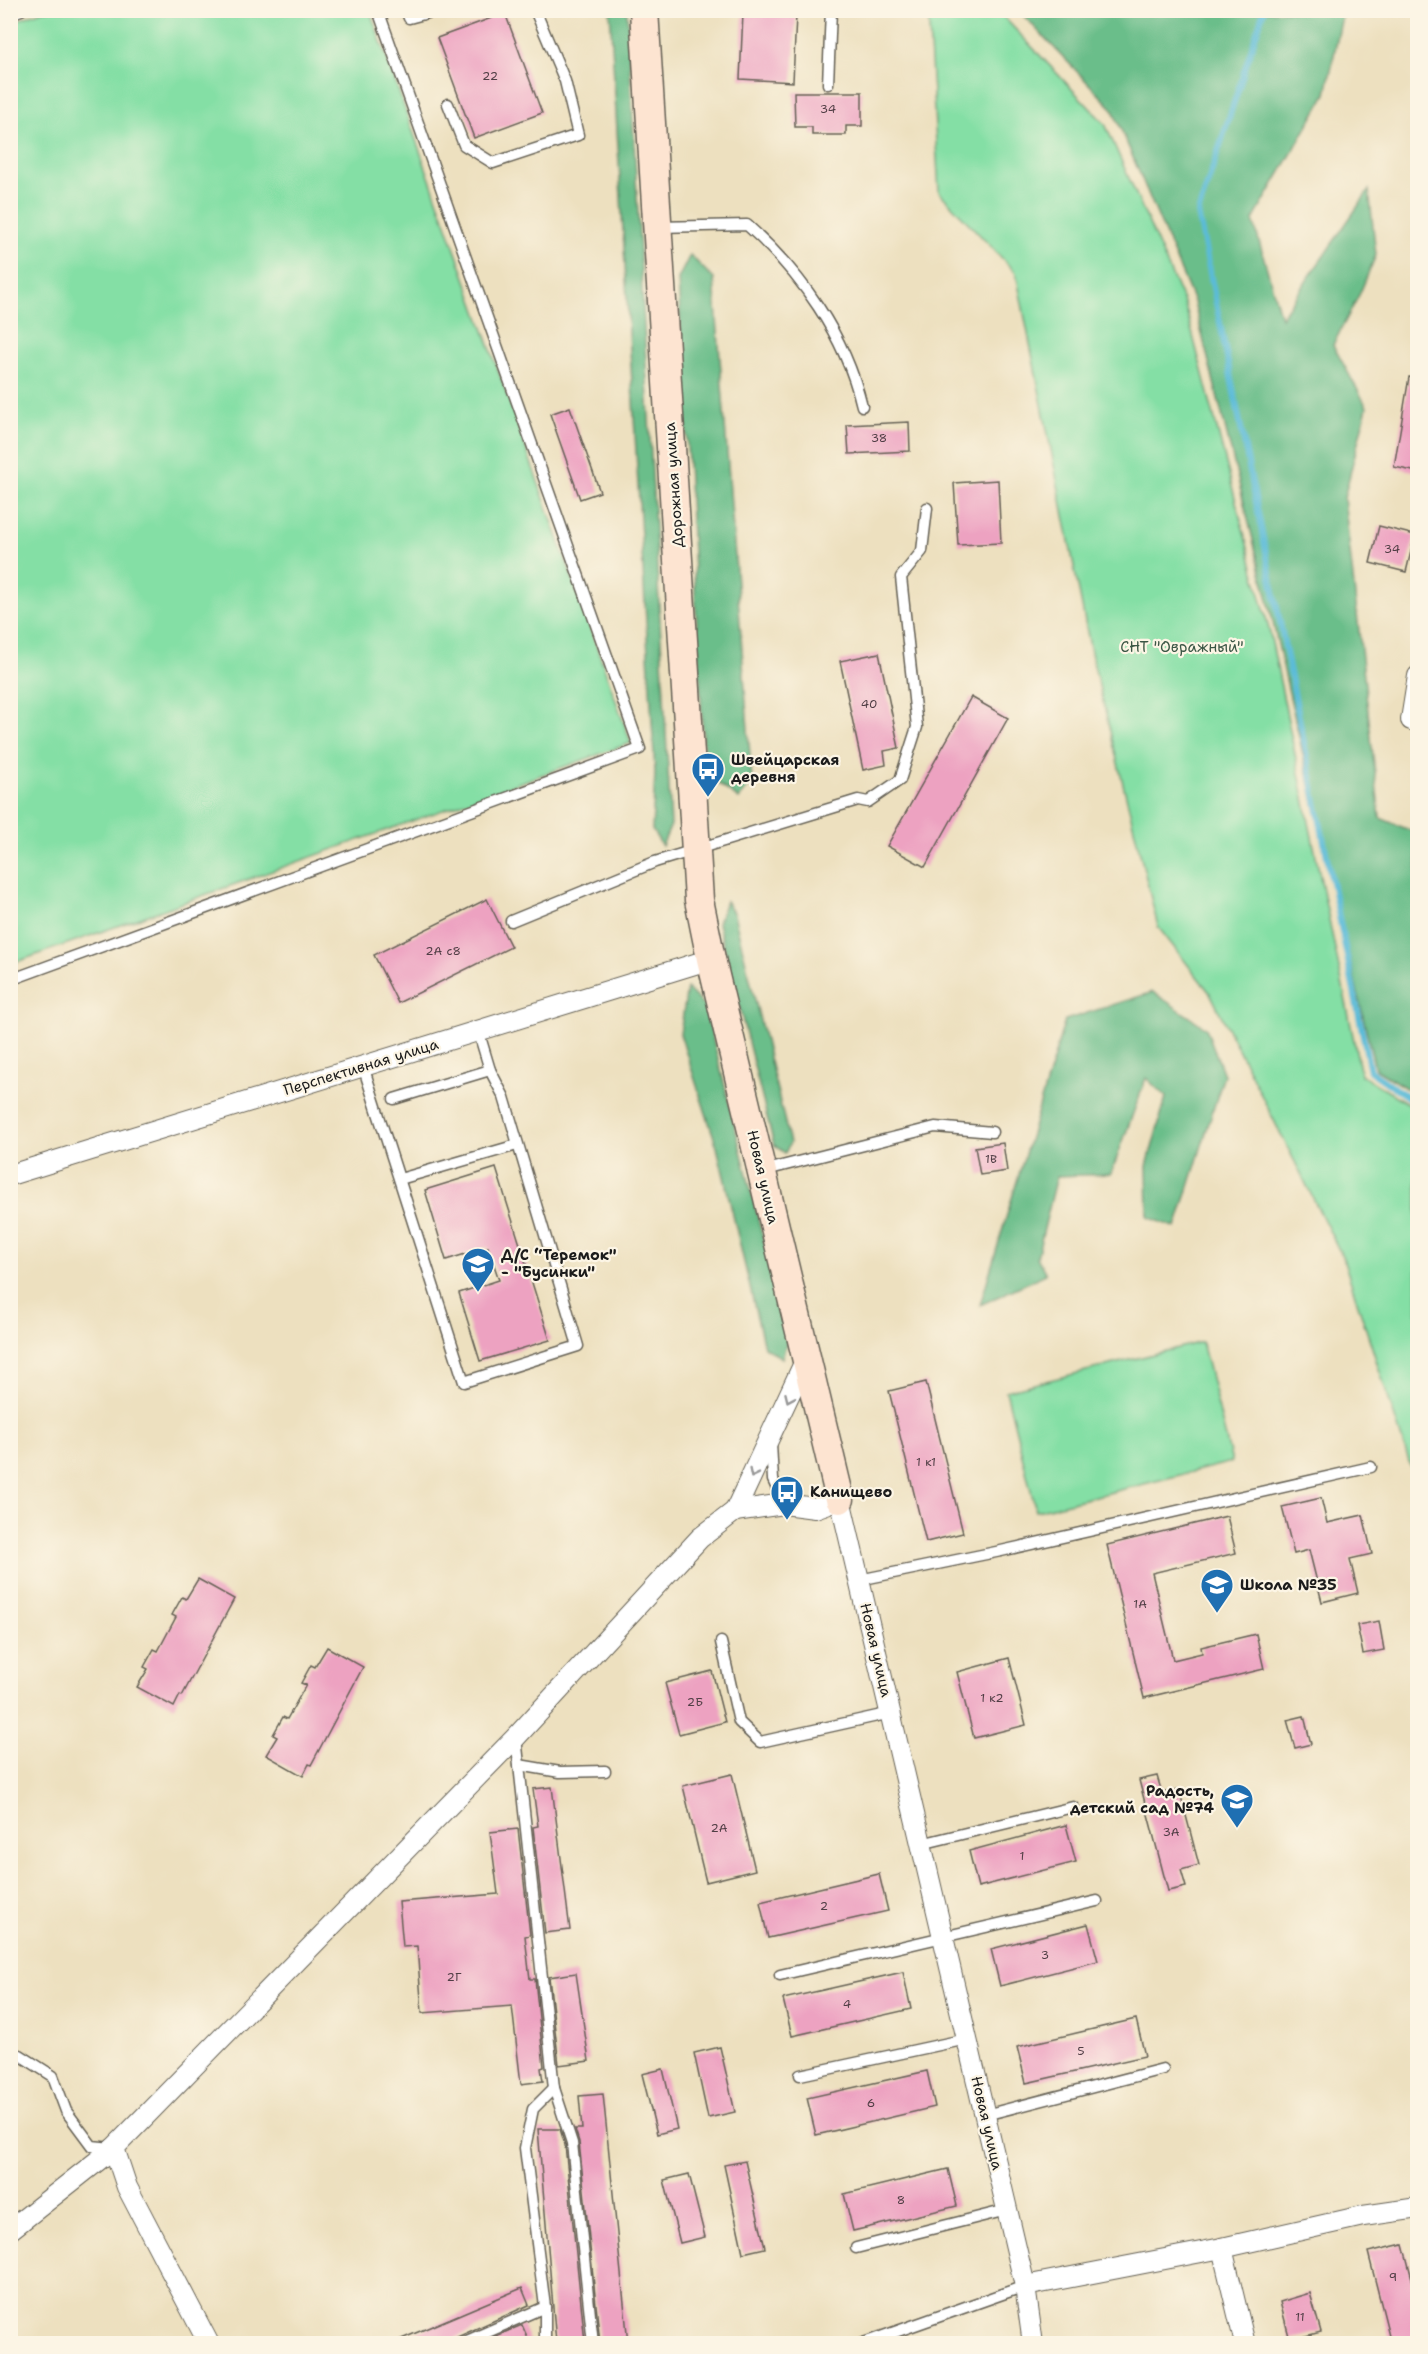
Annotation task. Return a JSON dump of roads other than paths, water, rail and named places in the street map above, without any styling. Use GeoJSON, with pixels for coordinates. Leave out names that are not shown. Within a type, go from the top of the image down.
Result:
{"type":"FeatureCollection","features":[{"type":"Feature","properties":{"kind":"street","name":"Дорожная улица"},"geometry":{"type":"LineString","coordinates":[[644,10],[699,900],[711,958]]}},
{"type":"Feature","properties":{"kind":"street"},"geometry":{"type":"LineString","coordinates":[[1411,720],[1418,676]]}},
{"type":"Feature","properties":{"kind":"street","name":"Перспективная улица"},"geometry":{"type":"LineString","coordinates":[[10,1175],[711,958]]}},
{"type":"Feature","properties":{"kind":"street","name":"Новая улица"},"geometry":{"type":"LineString","coordinates":[[711,958],[1025,2286],[1033,2343]]}},
{"type":"Feature","properties":{"kind":"street"},"geometry":{"type":"LineString","coordinates":[[10,2230],[114,2148],[516,1737],[700,1538],[735,1511],[806,1359]]}},
{"type":"Feature","properties":{"kind":"street"},"geometry":{"type":"LineString","coordinates":[[735,1511],[784,1504],[815,1508],[840,1499]]}},
{"type":"Feature","properties":{"kind":"street"},"geometry":{"type":"LineString","coordinates":[[114,2148],[127,2187],[209,2343]]}},
{"type":"Feature","properties":{"kind":"street"},"geometry":{"type":"LineString","coordinates":[[1025,2286],[1222,2248],[1363,2216],[1417,2210]]}},
{"type":"Feature","properties":{"kind":"street"},"geometry":{"type":"LineString","coordinates":[[1222,2248],[1245,2343]]}},
{"type":"Feature","properties":{"kind":"lane"},"geometry":{"type":"LineString","coordinates":[[10,980],[640,749],[378,10]]}},
{"type":"Feature","properties":{"kind":"lane"},"geometry":{"type":"LineString","coordinates":[[406,10],[409,18],[439,10]]}},
{"type":"Feature","properties":{"kind":"lane"},"geometry":{"type":"LineString","coordinates":[[448,104],[464,145],[493,163],[578,135],[565,81],[536,10]]}},
{"type":"Feature","properties":{"kind":"lane"},"geometry":{"type":"LineString","coordinates":[[828,84],[831,10]]}},
{"type":"Feature","properties":{"kind":"lane"},"geometry":{"type":"LineString","coordinates":[[658,227],[747,225],[776,251],[824,313],[855,378],[862,406]]}},
{"type":"Feature","properties":{"kind":"lane"},"geometry":{"type":"LineString","coordinates":[[511,921],[655,862],[696,848],[858,800],[868,802],[900,780],[917,727],[901,577],[922,551],[927,508]]}},
{"type":"Feature","properties":{"kind":"lane"},"geometry":{"type":"LineString","coordinates":[[363,1066],[464,1382],[578,1346],[504,1097],[490,1070],[478,1030]]}},
{"type":"Feature","properties":{"kind":"lane"},"geometry":{"type":"LineString","coordinates":[[394,1099],[490,1070]]}},
{"type":"Feature","properties":{"kind":"lane"},"geometry":{"type":"LineString","coordinates":[[761,1171],[935,1127],[992,1132]]}},
{"type":"Feature","properties":{"kind":"lane"},"geometry":{"type":"LineString","coordinates":[[400,1179],[517,1145]]}},
{"type":"Feature","properties":{"kind":"lane"},"geometry":{"type":"LineString","coordinates":[[771,1437],[773,1480],[784,1504]]}},
{"type":"Feature","properties":{"kind":"lane"},"geometry":{"type":"LineString","coordinates":[[859,1580],[1001,1551],[1371,1467]]}},
{"type":"Feature","properties":{"kind":"lane"},"geometry":{"type":"LineString","coordinates":[[721,1642],[739,1722],[760,1742],[891,1713]]}},
{"type":"Feature","properties":{"kind":"lane"},"geometry":{"type":"LineString","coordinates":[[516,1737],[554,2088],[572,2143],[592,2343]]}},
{"type":"Feature","properties":{"kind":"lane"},"geometry":{"type":"LineString","coordinates":[[519,1765],[560,1772],[605,1771]]}},
{"type":"Feature","properties":{"kind":"lane"},"geometry":{"type":"LineString","coordinates":[[921,1844],[1073,1807]]}},
{"type":"Feature","properties":{"kind":"lane"},"geometry":{"type":"LineString","coordinates":[[780,1975],[1097,1900]]}},
{"type":"Feature","properties":{"kind":"lane"},"geometry":{"type":"LineString","coordinates":[[800,2075],[967,2039]]}},
{"type":"Feature","properties":{"kind":"lane"},"geometry":{"type":"LineString","coordinates":[[10,2053],[20,2055],[53,2076],[66,2111],[92,2146],[114,2148]]}},
{"type":"Feature","properties":{"kind":"lane"},"geometry":{"type":"LineString","coordinates":[[985,2115],[1163,2069]]}},
{"type":"Feature","properties":{"kind":"lane"},"geometry":{"type":"LineString","coordinates":[[545,2343],[545,2307],[525,2148],[533,2109],[554,2088]]}},
{"type":"Feature","properties":{"kind":"lane"},"geometry":{"type":"LineString","coordinates":[[856,2248],[1007,2210]]}},
{"type":"Feature","properties":{"kind":"lane"},"geometry":{"type":"LineString","coordinates":[[861,2343],[1025,2286]]}},
{"type":"Feature","properties":{"kind":"lane"},"geometry":{"type":"LineString","coordinates":[[460,2343],[545,2307]]}},
{"type":"Feature","properties":{"kind":"waterway"},"geometry":{"type":"LineString","coordinates":[[1264,10],[1198,213],[1370,1071],[1418,1104]]}},
{"type":"Feature","properties":{"kind":"place","name":"Швейцарская деревня"},"geometry":{"type":"Point","coordinates":[708,798]}},
{"type":"Feature","properties":{"kind":"place","name":"Д/С “Теремок\" - \"Бусинки\""},"geometry":{"type":"Point","coordinates":[478,1293]}},
{"type":"Feature","properties":{"kind":"place","name":"Канищево"},"geometry":{"type":"Point","coordinates":[787,1521]}},
{"type":"Feature","properties":{"kind":"place","name":"Школа №35"},"geometry":{"type":"Point","coordinates":[1217,1614]}},
{"type":"Feature","properties":{"kind":"place","name":"Радость, детский сад №74"},"geometry":{"type":"Point","coordinates":[1237,1829]}},
{"type":"Feature","properties":{"kind":"park label","name":"СНТ \"Овражный\""},"geometry":{"type":"Point","coordinates":[1182,647]}}]}
